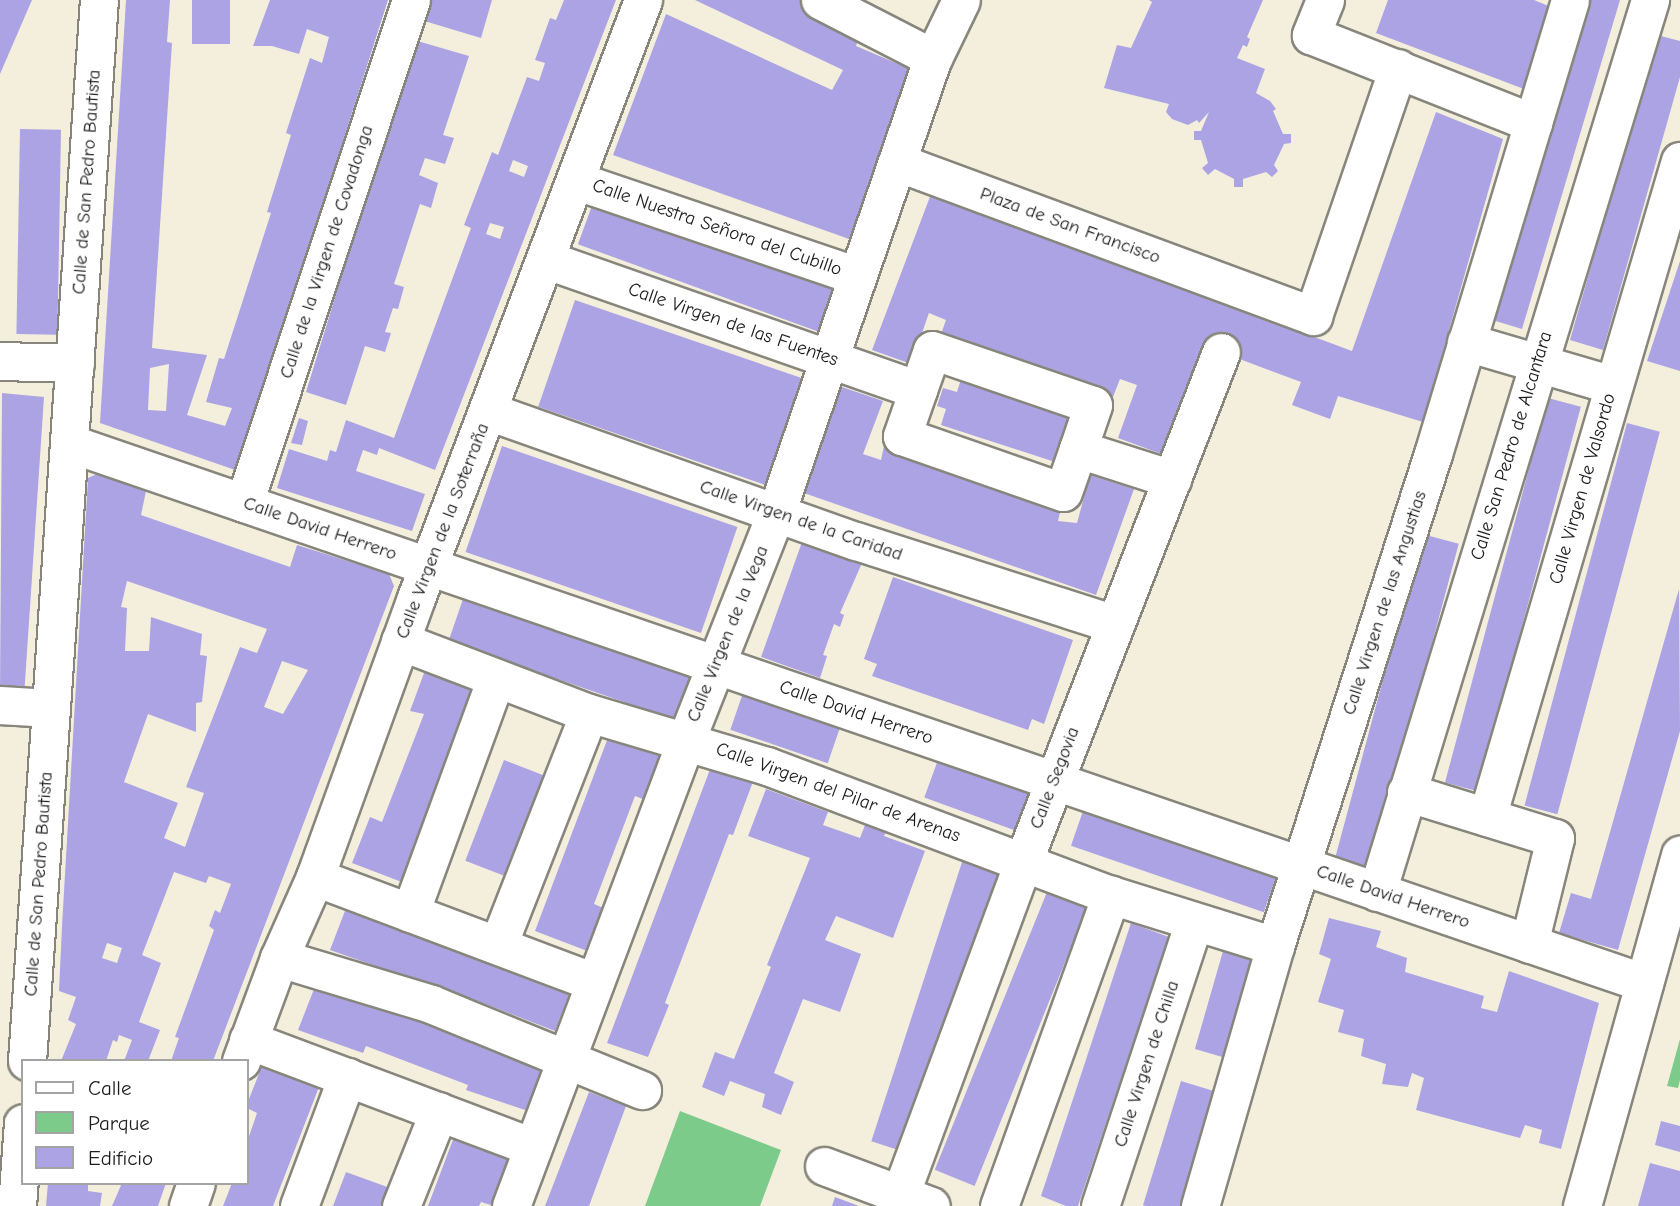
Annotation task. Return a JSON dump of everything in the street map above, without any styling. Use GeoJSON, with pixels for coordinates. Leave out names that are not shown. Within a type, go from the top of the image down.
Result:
{"type":"FeatureCollection","features":[{"type":"Feature","properties":{"kind":"street","name":"Calle de San Pedro Bautista"},"geometry":{"type":"LineString","coordinates":[[27,1059],[99,0]]}},
{"type":"Feature","properties":{"kind":"street","name":"Calle de la Virgen de Covadonga"},"geometry":{"type":"LineString","coordinates":[[244,503],[411,0]]}},
{"type":"Feature","properties":{"kind":"street","name":"Calle Virgen de la Soterraña"},"geometry":{"type":"LineString","coordinates":[[244,1050],[279,958],[315,877],[400,641],[577,181],[643,0]]}},
{"type":"Feature","properties":{"kind":"street"},"geometry":{"type":"LineString","coordinates":[[820,0],[933,58]]}},
{"type":"Feature","properties":{"kind":"street","name":"Calle Virgen de la Vega"},"geometry":{"type":"LineString","coordinates":[[511,1206],[686,740],[776,513],[933,58],[961,0]]}},
{"type":"Feature","properties":{"kind":"street"},"geometry":{"type":"LineString","coordinates":[[1325,0],[1311,35],[1533,123]]}},
{"type":"Feature","properties":{"kind":"street","name":"Calle Virgen de las Angustias"},"geometry":{"type":"LineString","coordinates":[[1200,1206],[1275,946],[1466,342],[1570,0]]}},
{"type":"Feature","properties":{"kind":"street","name":"Calle San Pedro de Alcantara"},"geometry":{"type":"LineString","coordinates":[[1377,892],[1650,0]]}},
{"type":"Feature","properties":{"kind":"street","name":"Plaza de San Francisco"},"geometry":{"type":"LineString","coordinates":[[897,162],[1239,299],[1313,316],[1398,68]]}},
{"type":"Feature","properties":{"kind":"street","name":"Calle Virgen de Valsordo"},"geometry":{"type":"LineString","coordinates":[[1487,817],[1680,161]]}},
{"type":"Feature","properties":{"kind":"street","name":"Calle Nuestra Señora del Cubillo"},"geometry":{"type":"LineString","coordinates":[[577,181],[857,276]]}},
{"type":"Feature","properties":{"kind":"street","name":"Calle Virgen de las Fuentes"},"geometry":{"type":"LineString","coordinates":[[547,260],[918,390]]}},
{"type":"Feature","properties":{"kind":"street"},"geometry":{"type":"LineString","coordinates":[[1466,342],[1613,385]]}},
{"type":"Feature","properties":{"kind":"street"},"geometry":{"type":"LineString","coordinates":[[932,350],[1093,405],[1078,449],[1063,492],[902,436],[932,350]]}},
{"type":"Feature","properties":{"kind":"street","name":"Calle Segovia"},"geometry":{"type":"LineString","coordinates":[[909,1202],[1023,862],[1221,352]]}},
{"type":"Feature","properties":{"kind":"street"},"geometry":{"type":"LineString","coordinates":[[0,361],[75,363]]}},
{"type":"Feature","properties":{"kind":"street","name":"Calle Virgen de la Caridad"},"geometry":{"type":"LineString","coordinates":[[488,411],[776,513],[1115,624]]}},
{"type":"Feature","properties":{"kind":"street","name":"Calle David Herrero"},"geometry":{"type":"LineString","coordinates":[[69,443],[1644,984]]}},
{"type":"Feature","properties":{"kind":"street"},"geometry":{"type":"LineString","coordinates":[[1078,449],[1172,479]]}},
{"type":"Feature","properties":{"kind":"street","name":"Calle Virgen del Pilar de Arenas"},"geometry":{"type":"LineString","coordinates":[[400,641],[589,713],[779,770],[1111,895],[1275,946]]}},
{"type":"Feature","properties":{"kind":"street"},"geometry":{"type":"LineString","coordinates":[[410,912],[496,678]]}},
{"type":"Feature","properties":{"kind":"street"},"geometry":{"type":"LineString","coordinates":[[0,705],[51,708]]}},
{"type":"Feature","properties":{"kind":"street"},"geometry":{"type":"LineString","coordinates":[[498,945],[589,713]]}},
{"type":"Feature","properties":{"kind":"street"},"geometry":{"type":"LineString","coordinates":[[1406,792],[1555,838],[1529,944]]}},
{"type":"Feature","properties":{"kind":"street"},"geometry":{"type":"LineString","coordinates":[[1581,1206],[1680,854]]}},
{"type":"Feature","properties":{"kind":"street"},"geometry":{"type":"LineString","coordinates":[[315,877],[595,982]]}},
{"type":"Feature","properties":{"kind":"street"},"geometry":{"type":"LineString","coordinates":[[999,1206],[1111,895]]}},
{"type":"Feature","properties":{"kind":"street","name":"Calle Virgen de Chilla"},"geometry":{"type":"LineString","coordinates":[[1100,1206],[1194,922]]}},
{"type":"Feature","properties":{"kind":"street"},"geometry":{"type":"LineString","coordinates":[[279,958],[432,1004],[642,1090]]}},
{"type":"Feature","properties":{"kind":"street"},"geometry":{"type":"LineString","coordinates":[[244,1050],[347,1077],[533,1147]]}},
{"type":"Feature","properties":{"kind":"street"},"geometry":{"type":"LineString","coordinates":[[299,1206],[347,1077]]}},
{"type":"Feature","properties":{"kind":"street"},"geometry":{"type":"LineString","coordinates":[[401,1206],[439,1111]]}},
{"type":"Feature","properties":{"kind":"street"},"geometry":{"type":"LineString","coordinates":[[17,1206],[21,1151]]}},
{"type":"Feature","properties":{"kind":"street"},"geometry":{"type":"LineString","coordinates":[[824,1166],[909,1202]]}},
{"type":"Feature","properties":{"kind":"street"},"geometry":{"type":"LineString","coordinates":[[188,1206],[195,1185]]}},
{"type":"Feature","properties":{"kind":"green space"},"geometry":{"type":"Polygon","coordinates":[[[1680,1039],[1680,1080],[1678,1088],[1667,1086],[1680,1039]]]}},
{"type":"Feature","properties":{"kind":"green space"},"geometry":{"type":"Polygon","coordinates":[[[680,1111],[781,1150],[760,1206],[645,1206],[680,1111]]]}},
{"type":"Feature","properties":{"kind":"building"},"geometry":{"type":"Polygon","coordinates":[[[0,0],[32,0],[0,74],[0,0]]]}},
{"type":"Feature","properties":{"kind":"building"},"geometry":{"type":"Polygon","coordinates":[[[126,0],[170,0],[167,42],[172,43],[152,348],[207,355],[187,415],[225,426],[232,408],[206,402],[219,358],[224,359],[271,213],[267,212],[291,135],[286,133],[310,58],[322,63],[329,37],[307,29],[299,54],[272,46],[253,46],[270,0],[388,0],[238,471],[100,423],[126,0]],[[169,364],[150,368],[148,410],[166,411],[169,364]]]}},
{"type":"Feature","properties":{"kind":"building"},"geometry":{"type":"Polygon","coordinates":[[[192,0],[230,0],[230,44],[192,44],[192,0]]]}},
{"type":"Feature","properties":{"kind":"building"},"geometry":{"type":"Polygon","coordinates":[[[427,0],[492,0],[481,38],[421,20],[427,0]]]}},
{"type":"Feature","properties":{"kind":"building"},"geometry":{"type":"Polygon","coordinates":[[[564,0],[616,0],[435,470],[379,448],[377,455],[363,450],[356,471],[425,494],[412,531],[277,488],[289,449],[327,461],[330,450],[336,452],[346,420],[394,438],[471,228],[464,225],[492,152],[498,155],[527,77],[539,81],[545,63],[535,60],[550,18],[556,20],[564,0]],[[513,160],[509,171],[524,177],[528,166],[513,160]],[[490,223],[486,234],[500,239],[504,227],[490,223]]]}},
{"type":"Feature","properties":{"kind":"building"},"geometry":{"type":"Polygon","coordinates":[[[695,0],[802,0],[862,29],[856,46],[910,69],[849,239],[613,155],[666,14],[832,90],[843,70],[695,0]]]}},
{"type":"Feature","properties":{"kind":"building"},"geometry":{"type":"Polygon","coordinates":[[[1149,0],[1263,0],[1247,37],[1250,39],[1247,47],[1243,45],[1237,58],[1265,69],[1256,93],[1270,101],[1276,109],[1273,111],[1283,134],[1291,134],[1291,143],[1284,144],[1274,165],[1278,171],[1272,177],[1266,172],[1243,179],[1243,187],[1234,187],[1234,179],[1215,169],[1208,175],[1202,168],[1208,163],[1201,140],[1194,140],[1194,131],[1201,131],[1209,112],[1199,123],[1197,120],[1188,125],[1172,119],[1166,112],[1169,104],[1104,88],[1117,45],[1131,48],[1152,2],[1149,0]]]}},
{"type":"Feature","properties":{"kind":"building"},"geometry":{"type":"Polygon","coordinates":[[[1388,0],[1534,0],[1551,7],[1529,91],[1376,33],[1388,0]]]}},
{"type":"Feature","properties":{"kind":"building"},"geometry":{"type":"Polygon","coordinates":[[[1579,0],[1620,0],[1522,329],[1489,319],[1579,0]]]}},
{"type":"Feature","properties":{"kind":"building"},"geometry":{"type":"Polygon","coordinates":[[[1657,35],[1680,41],[1680,77],[1603,350],[1570,340],[1657,35]]]}},
{"type":"Feature","properties":{"kind":"building"},"geometry":{"type":"Polygon","coordinates":[[[414,40],[469,56],[443,135],[454,138],[445,164],[425,158],[419,175],[438,183],[431,208],[420,204],[394,284],[404,287],[398,309],[393,308],[385,332],[391,333],[385,352],[365,346],[346,405],[306,392],[414,40]]]}},
{"type":"Feature","properties":{"kind":"building"},"geometry":{"type":"Polygon","coordinates":[[[1436,112],[1503,139],[1423,422],[1338,396],[1330,419],[1292,405],[1301,382],[1221,352],[1167,456],[1118,438],[1137,385],[1120,379],[1113,397],[941,334],[946,320],[929,313],[911,364],[872,350],[931,194],[1352,351],[1436,112]]]}},
{"type":"Feature","properties":{"kind":"building"},"geometry":{"type":"Polygon","coordinates":[[[20,129],[61,130],[57,335],[16,334],[20,129]]]}},
{"type":"Feature","properties":{"kind":"building"},"geometry":{"type":"Polygon","coordinates":[[[594,200],[836,288],[819,332],[578,244],[594,200]]]}},
{"type":"Feature","properties":{"kind":"building"},"geometry":{"type":"Polygon","coordinates":[[[1680,261],[1680,371],[1647,361],[1680,261]]]}},
{"type":"Feature","properties":{"kind":"building"},"geometry":{"type":"Polygon","coordinates":[[[575,300],[813,382],[776,489],[538,407],[575,300]]]}},
{"type":"Feature","properties":{"kind":"building"},"geometry":{"type":"Polygon","coordinates":[[[961,379],[1070,415],[1055,462],[941,425],[946,409],[937,406],[943,388],[957,392],[961,379]]]}},
{"type":"Feature","properties":{"kind":"building"},"geometry":{"type":"Polygon","coordinates":[[[839,386],[883,401],[863,454],[881,460],[884,446],[1061,508],[1058,521],[1077,523],[1090,475],[1134,489],[1096,595],[804,493],[839,386]]]}},
{"type":"Feature","properties":{"kind":"building"},"geometry":{"type":"Polygon","coordinates":[[[2,393],[44,397],[24,697],[0,696],[2,393]]]}},
{"type":"Feature","properties":{"kind":"building"},"geometry":{"type":"Polygon","coordinates":[[[1548,398],[1581,407],[1478,791],[1445,782],[1548,398]]]}},
{"type":"Feature","properties":{"kind":"building"},"geometry":{"type":"Polygon","coordinates":[[[299,418],[308,421],[302,445],[291,443],[299,418]]]}},
{"type":"Feature","properties":{"kind":"building"},"geometry":{"type":"Polygon","coordinates":[[[1627,423],[1660,432],[1557,814],[1525,806],[1627,423]]]}},
{"type":"Feature","properties":{"kind":"building"},"geometry":{"type":"Polygon","coordinates":[[[502,446],[737,527],[701,633],[466,552],[502,446]]]}},
{"type":"Feature","properties":{"kind":"building"},"geometry":{"type":"Polygon","coordinates":[[[99,473],[146,491],[141,515],[290,567],[297,545],[389,574],[394,586],[214,1059],[172,1059],[179,1038],[175,1037],[214,930],[209,926],[215,910],[220,913],[231,884],[209,876],[206,883],[174,872],[142,955],[161,963],[139,1022],[160,1030],[149,1059],[125,1059],[132,1040],[119,1035],[117,1042],[113,1040],[107,1059],[62,1059],[76,1024],[68,1020],[76,997],[59,991],[88,478],[99,473]],[[127,581],[121,607],[127,608],[125,651],[149,651],[151,617],[202,634],[200,655],[207,656],[202,702],[196,703],[196,732],[148,714],[124,782],[178,803],[164,838],[185,847],[204,793],[186,787],[240,647],[257,653],[267,629],[127,581]],[[282,661],[264,707],[283,714],[308,670],[282,661]],[[107,943],[102,958],[117,963],[122,948],[107,943]]]}},
{"type":"Feature","properties":{"kind":"building"},"geometry":{"type":"Polygon","coordinates":[[[1422,534],[1459,544],[1372,867],[1335,858],[1422,534]]]}},
{"type":"Feature","properties":{"kind":"building"},"geometry":{"type":"Polygon","coordinates":[[[802,542],[862,563],[840,613],[844,615],[840,627],[834,624],[823,655],[827,656],[820,678],[761,657],[802,542]]]}},
{"type":"Feature","properties":{"kind":"building"},"geometry":{"type":"Polygon","coordinates":[[[893,577],[1073,640],[1044,724],[1032,719],[1028,730],[872,676],[877,664],[864,659],[893,577]]]}},
{"type":"Feature","properties":{"kind":"building"},"geometry":{"type":"Polygon","coordinates":[[[1679,589],[1680,731],[1618,950],[1559,933],[1571,893],[1591,899],[1679,589]]]}},
{"type":"Feature","properties":{"kind":"building"},"geometry":{"type":"Polygon","coordinates":[[[463,599],[694,678],[679,721],[448,642],[463,599]]]}},
{"type":"Feature","properties":{"kind":"building"},"geometry":{"type":"Polygon","coordinates":[[[427,665],[483,685],[407,884],[352,863],[370,817],[382,822],[424,714],[410,711],[427,665]]]}},
{"type":"Feature","properties":{"kind":"building"},"geometry":{"type":"Polygon","coordinates":[[[744,690],[841,724],[828,763],[730,730],[744,690]]]}},
{"type":"Feature","properties":{"kind":"building"},"geometry":{"type":"Polygon","coordinates":[[[609,735],[665,755],[648,801],[635,796],[594,904],[606,909],[590,952],[535,931],[609,735]]]}},
{"type":"Feature","properties":{"kind":"building"},"geometry":{"type":"Polygon","coordinates":[[[939,757],[1036,792],[1021,833],[924,797],[939,757]]]}},
{"type":"Feature","properties":{"kind":"building"},"geometry":{"type":"Polygon","coordinates":[[[504,760],[546,776],[507,877],[465,861],[504,760]]]}},
{"type":"Feature","properties":{"kind":"building"},"geometry":{"type":"Polygon","coordinates":[[[712,764],[754,779],[733,835],[729,834],[665,1003],[669,1005],[648,1057],[607,1043],[712,764]]]}},
{"type":"Feature","properties":{"kind":"building"},"geometry":{"type":"Polygon","coordinates":[[[766,789],[828,812],[823,825],[860,838],[865,825],[886,832],[884,836],[925,851],[893,938],[836,916],[825,940],[861,954],[840,1012],[803,999],[774,1073],[794,1082],[781,1115],[762,1107],[765,1094],[730,1081],[724,1096],[702,1087],[715,1052],[734,1059],[771,967],[767,965],[810,858],[748,836],[766,789]]]}},
{"type":"Feature","properties":{"kind":"building"},"geometry":{"type":"Polygon","coordinates":[[[1084,808],[1277,874],[1264,912],[1071,846],[1084,808]]]}},
{"type":"Feature","properties":{"kind":"building"},"geometry":{"type":"Polygon","coordinates":[[[964,856],[1004,869],[911,1154],[871,1141],[964,856]]]}},
{"type":"Feature","properties":{"kind":"building"},"geometry":{"type":"Polygon","coordinates":[[[1049,887],[1089,903],[975,1186],[935,1170],[1049,887]]]}},
{"type":"Feature","properties":{"kind":"building"},"geometry":{"type":"Polygon","coordinates":[[[348,903],[409,927],[407,932],[507,970],[510,964],[572,987],[555,1031],[470,998],[455,1036],[544,1068],[528,1111],[466,1090],[468,1085],[366,1046],[363,1053],[298,1030],[316,984],[406,1018],[411,1010],[421,982],[330,950],[348,903]]]}},
{"type":"Feature","properties":{"kind":"building"},"geometry":{"type":"Polygon","coordinates":[[[1329,918],[1381,931],[1376,947],[1407,958],[1405,972],[1484,996],[1481,1008],[1497,1012],[1509,971],[1599,1003],[1561,1149],[1539,1143],[1542,1130],[1525,1125],[1520,1138],[1416,1110],[1424,1078],[1412,1073],[1408,1087],[1382,1084],[1386,1064],[1361,1056],[1364,1039],[1338,1032],[1344,1010],[1318,1002],[1331,959],[1319,954],[1329,918]]]}},
{"type":"Feature","properties":{"kind":"building"},"geometry":{"type":"Polygon","coordinates":[[[1131,923],[1169,937],[1078,1206],[1066,1206],[1041,1196],[1131,923]]]}},
{"type":"Feature","properties":{"kind":"building"},"geometry":{"type":"Polygon","coordinates":[[[1223,951],[1264,963],[1236,1061],[1195,1049],[1223,951]]]}},
{"type":"Feature","properties":{"kind":"building"},"geometry":{"type":"Polygon","coordinates":[[[262,1066],[319,1087],[273,1206],[223,1206],[231,1185],[248,1185],[248,1139],[257,1113],[248,1108],[248,1101],[262,1066]]]}},
{"type":"Feature","properties":{"kind":"building"},"geometry":{"type":"Polygon","coordinates":[[[1181,1081],[1221,1093],[1187,1206],[1143,1205],[1181,1081]]]}},
{"type":"Feature","properties":{"kind":"building"},"geometry":{"type":"Polygon","coordinates":[[[589,1092],[626,1106],[589,1206],[545,1206],[589,1092]]]}},
{"type":"Feature","properties":{"kind":"building"},"geometry":{"type":"Polygon","coordinates":[[[1661,1121],[1680,1126],[1680,1152],[1655,1145],[1661,1121]]]}},
{"type":"Feature","properties":{"kind":"building"},"geometry":{"type":"Polygon","coordinates":[[[457,1129],[514,1151],[494,1206],[481,1202],[479,1206],[428,1206],[457,1129]]]}},
{"type":"Feature","properties":{"kind":"building"},"geometry":{"type":"Polygon","coordinates":[[[1650,1163],[1680,1171],[1680,1206],[1638,1206],[1650,1163]]]}},
{"type":"Feature","properties":{"kind":"building"},"geometry":{"type":"Polygon","coordinates":[[[346,1172],[390,1188],[383,1206],[333,1206],[346,1172]]]}},
{"type":"Feature","properties":{"kind":"building"},"geometry":{"type":"Polygon","coordinates":[[[48,1185],[88,1185],[88,1191],[102,1193],[100,1206],[46,1206],[48,1185]]]}},
{"type":"Feature","properties":{"kind":"building"},"geometry":{"type":"Polygon","coordinates":[[[121,1185],[165,1185],[158,1206],[112,1206],[121,1185]]]}},
{"type":"Feature","properties":{"kind":"building"},"geometry":{"type":"Polygon","coordinates":[[[835,1197],[859,1206],[832,1206],[835,1197]]]}}]}
